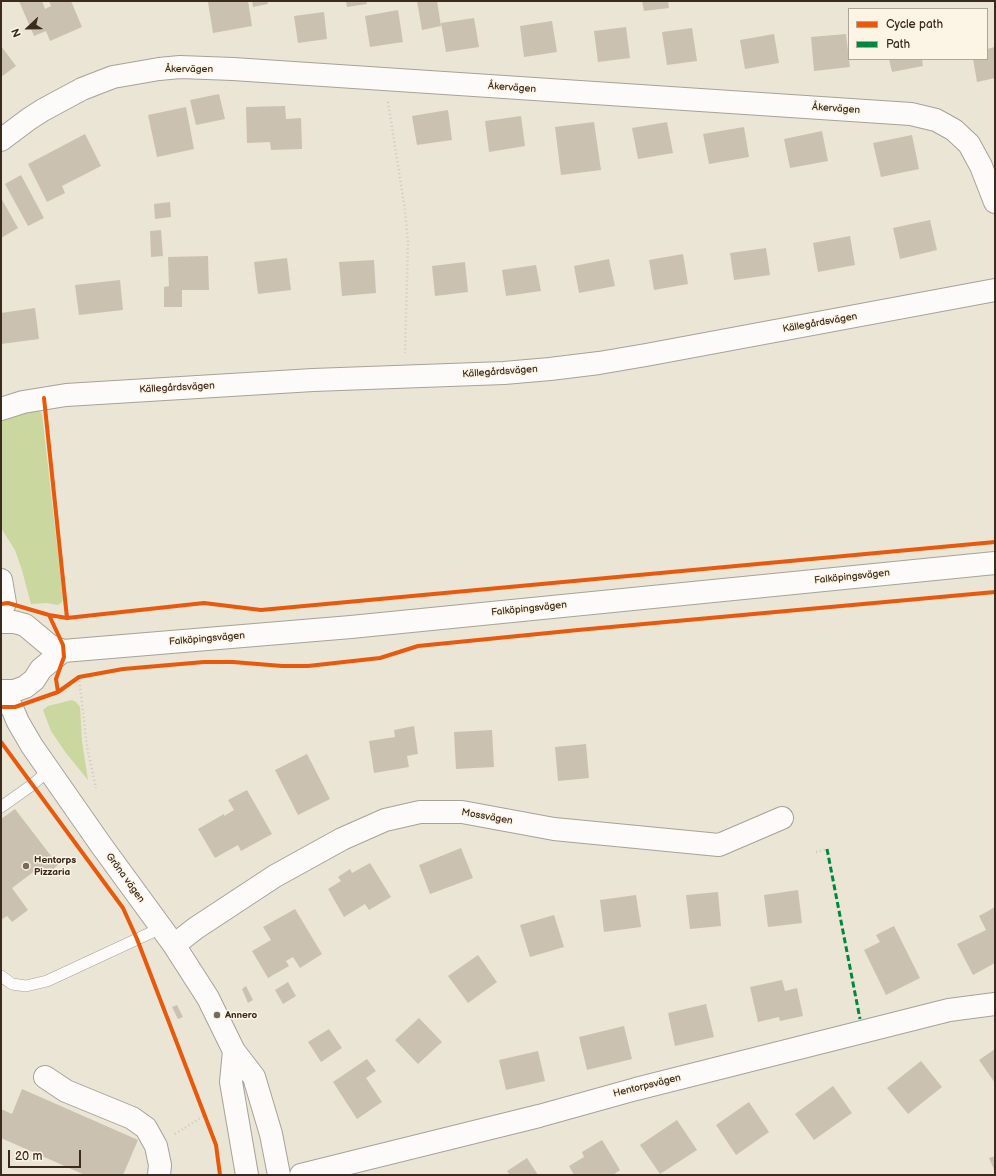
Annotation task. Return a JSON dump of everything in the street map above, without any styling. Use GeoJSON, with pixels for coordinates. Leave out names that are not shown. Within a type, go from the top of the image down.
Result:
{"type":"FeatureCollection","features":[{"type":"Feature","properties":{"kind":"street","name":"Åkervägen"},"geometry":{"type":"LineString","coordinates":[[1,140],[29,119],[82,89],[112,77],[159,69],[200,68],[911,114],[936,120],[954,130],[969,144],[981,166],[995,202]]}},
{"type":"Feature","properties":{"kind":"street","name":"Källegårdsvägen"},"geometry":{"type":"LineString","coordinates":[[1,409],[23,402],[66,395],[195,386],[404,376],[504,373],[599,363],[995,290]]}},
{"type":"Feature","properties":{"kind":"street","name":"Falköpingsvägen"},"geometry":{"type":"LineString","coordinates":[[63,651],[351,627],[995,563]]}},
{"type":"Feature","properties":{"kind":"street"},"geometry":{"type":"LineString","coordinates":[[1,580],[2,612],[14,622],[29,629],[49,646],[63,651]]}},
{"type":"Feature","properties":{"kind":"street"},"geometry":{"type":"LineString","coordinates":[[29,629],[41,644],[43,657],[41,669]]}},
{"type":"Feature","properties":{"kind":"street"},"geometry":{"type":"LineString","coordinates":[[5,699],[14,691],[25,687],[34,680],[41,669],[63,651]]}},
{"type":"Feature","properties":{"kind":"street","name":"Gröna vägen"},"geometry":{"type":"LineString","coordinates":[[5,699],[49,770],[168,937],[208,998],[234,1051],[254,1077],[271,1134],[280,1175]]}},
{"type":"Feature","properties":{"kind":"street","name":"Mossvägen"},"geometry":{"type":"LineString","coordinates":[[168,937],[196,928],[275,876],[342,839],[385,820],[420,812],[462,812],[554,829],[719,845],[782,818]]}},
{"type":"Feature","properties":{"kind":"street","name":"Hentorpsvägen"},"geometry":{"type":"LineString","coordinates":[[300,1175],[539,1116],[636,1089],[949,1010],[995,1004]]}},
{"type":"Feature","properties":{"kind":"street"},"geometry":{"type":"LineString","coordinates":[[234,1051],[231,1082],[247,1175]]}},
{"type":"Feature","properties":{"kind":"street"},"geometry":{"type":"LineString","coordinates":[[45,1077],[66,1091],[132,1118],[146,1128],[156,1146],[160,1165],[159,1175]]}},
{"type":"Feature","properties":{"kind":"lane"},"geometry":{"type":"LineString","coordinates":[[1,807],[32,785],[49,770]]}},
{"type":"Feature","properties":{"kind":"lane"},"geometry":{"type":"LineString","coordinates":[[1,976],[12,984],[26,986],[47,981],[168,937]]}},
{"type":"Feature","properties":{"kind":"path"},"geometry":{"type":"LineString","coordinates":[[385,80],[405,210],[408,242],[404,376]]}},
{"type":"Feature","properties":{"kind":"path"},"geometry":{"type":"LineString","coordinates":[[79,677],[87,747],[96,788]]}},
{"type":"Feature","properties":{"kind":"path"},"geometry":{"type":"LineString","coordinates":[[816,852],[827,849]]}},
{"type":"Feature","properties":{"kind":"path"},"geometry":{"type":"LineString","coordinates":[[156,1146],[205,1115]]}},
{"type":"Feature","properties":{"kind":"green space"},"geometry":{"type":"Polygon","coordinates":[[[38,408],[42,414],[63,598],[62,602],[58,605],[47,603],[31,604],[15,550],[1,528],[1,419],[38,408]]]}},
{"type":"Feature","properties":{"kind":"green space"},"geometry":{"type":"Polygon","coordinates":[[[72,700],[80,707],[82,741],[88,780],[66,753],[51,731],[43,710],[48,706],[72,700]]]}},
{"type":"Feature","properties":{"kind":"building"},"geometry":{"type":"Polygon","coordinates":[[[19,1],[42,1],[45,9],[51,6],[49,1],[71,1],[82,27],[50,41],[46,31],[34,36],[19,1]]]}},
{"type":"Feature","properties":{"kind":"building"},"geometry":{"type":"Polygon","coordinates":[[[248,1],[252,26],[213,33],[208,2],[248,1]]]}},
{"type":"Feature","properties":{"kind":"building"},"geometry":{"type":"Polygon","coordinates":[[[252,1],[267,1],[268,4],[253,7],[252,1]]]}},
{"type":"Feature","properties":{"kind":"building"},"geometry":{"type":"Polygon","coordinates":[[[346,1],[366,1],[367,4],[347,7],[346,1]]]}},
{"type":"Feature","properties":{"kind":"building"},"geometry":{"type":"Polygon","coordinates":[[[417,1],[437,1],[441,26],[422,30],[417,1]]]}},
{"type":"Feature","properties":{"kind":"building"},"geometry":{"type":"Polygon","coordinates":[[[642,1],[668,1],[669,8],[644,11],[642,1]]]}},
{"type":"Feature","properties":{"kind":"building"},"geometry":{"type":"Polygon","coordinates":[[[398,10],[403,42],[370,47],[365,16],[398,10]]]}},
{"type":"Feature","properties":{"kind":"building"},"geometry":{"type":"Polygon","coordinates":[[[324,12],[327,39],[298,43],[294,16],[324,12]]]}},
{"type":"Feature","properties":{"kind":"building"},"geometry":{"type":"Polygon","coordinates":[[[474,18],[479,47],[446,52],[441,23],[474,18]]]}},
{"type":"Feature","properties":{"kind":"building"},"geometry":{"type":"Polygon","coordinates":[[[552,21],[557,52],[524,57],[520,26],[552,21]]]}},
{"type":"Feature","properties":{"kind":"building"},"geometry":{"type":"Polygon","coordinates":[[[626,27],[630,58],[598,62],[594,31],[626,27]]]}},
{"type":"Feature","properties":{"kind":"building"},"geometry":{"type":"Polygon","coordinates":[[[692,28],[697,61],[667,65],[662,32],[692,28]]]}},
{"type":"Feature","properties":{"kind":"building"},"geometry":{"type":"Polygon","coordinates":[[[774,34],[779,63],[745,69],[740,40],[774,34]]]}},
{"type":"Feature","properties":{"kind":"building"},"geometry":{"type":"Polygon","coordinates":[[[846,34],[850,67],[814,71],[811,37],[846,34]]]}},
{"type":"Feature","properties":{"kind":"building"},"geometry":{"type":"Polygon","coordinates":[[[1,46],[16,66],[1,77],[1,46]]]}},
{"type":"Feature","properties":{"kind":"building"},"geometry":{"type":"Polygon","coordinates":[[[995,47],[995,78],[977,82],[973,60],[988,60],[988,49],[995,47]]]}},
{"type":"Feature","properties":{"kind":"building"},"geometry":{"type":"Polygon","coordinates":[[[889,60],[922,60],[923,66],[892,72],[889,60]]]}},
{"type":"Feature","properties":{"kind":"building"},"geometry":{"type":"Polygon","coordinates":[[[219,94],[225,119],[196,125],[190,100],[219,94]]]}},
{"type":"Feature","properties":{"kind":"building"},"geometry":{"type":"Polygon","coordinates":[[[285,106],[286,119],[301,118],[302,149],[271,150],[270,142],[247,143],[246,107],[285,106]]]}},
{"type":"Feature","properties":{"kind":"building"},"geometry":{"type":"Polygon","coordinates":[[[186,107],[194,149],[157,157],[148,115],[186,107]]]}},
{"type":"Feature","properties":{"kind":"building"},"geometry":{"type":"Polygon","coordinates":[[[448,110],[452,140],[417,145],[412,116],[448,110]]]}},
{"type":"Feature","properties":{"kind":"building"},"geometry":{"type":"Polygon","coordinates":[[[521,116],[525,146],[489,152],[485,121],[521,116]]]}},
{"type":"Feature","properties":{"kind":"building"},"geometry":{"type":"Polygon","coordinates":[[[594,122],[601,170],[561,175],[555,127],[594,122]]]}},
{"type":"Feature","properties":{"kind":"building"},"geometry":{"type":"Polygon","coordinates":[[[667,122],[673,153],[638,159],[632,128],[667,122]]]}},
{"type":"Feature","properties":{"kind":"building"},"geometry":{"type":"Polygon","coordinates":[[[744,127],[749,157],[709,164],[703,134],[744,127]]]}},
{"type":"Feature","properties":{"kind":"building"},"geometry":{"type":"Polygon","coordinates":[[[822,131],[828,161],[790,168],[784,139],[822,131]]]}},
{"type":"Feature","properties":{"kind":"building"},"geometry":{"type":"Polygon","coordinates":[[[85,134],[101,166],[62,186],[65,193],[47,202],[28,164],[85,134]]]}},
{"type":"Feature","properties":{"kind":"building"},"geometry":{"type":"Polygon","coordinates":[[[912,135],[919,169],[881,177],[873,143],[912,135]]]}},
{"type":"Feature","properties":{"kind":"building"},"geometry":{"type":"Polygon","coordinates":[[[21,175],[44,218],[28,226],[5,184],[21,175]]]}},
{"type":"Feature","properties":{"kind":"building"},"geometry":{"type":"Polygon","coordinates":[[[1,198],[18,228],[1,238],[1,198]]]}},
{"type":"Feature","properties":{"kind":"building"},"geometry":{"type":"Polygon","coordinates":[[[170,202],[171,217],[155,219],[154,204],[170,202]]]}},
{"type":"Feature","properties":{"kind":"building"},"geometry":{"type":"Polygon","coordinates":[[[930,220],[937,250],[900,259],[893,228],[930,220]]]}},
{"type":"Feature","properties":{"kind":"building"},"geometry":{"type":"Polygon","coordinates":[[[161,230],[163,256],[151,257],[150,231],[161,230]]]}},
{"type":"Feature","properties":{"kind":"building"},"geometry":{"type":"Polygon","coordinates":[[[850,236],[855,265],[818,272],[813,243],[850,236]]]}},
{"type":"Feature","properties":{"kind":"building"},"geometry":{"type":"Polygon","coordinates":[[[766,248],[770,275],[734,280],[730,253],[766,248]]]}},
{"type":"Feature","properties":{"kind":"building"},"geometry":{"type":"Polygon","coordinates":[[[683,254],[688,284],[654,290],[649,260],[683,254]]]}},
{"type":"Feature","properties":{"kind":"building"},"geometry":{"type":"Polygon","coordinates":[[[208,256],[209,290],[182,290],[182,307],[164,307],[164,287],[169,286],[168,257],[208,256]]]}},
{"type":"Feature","properties":{"kind":"building"},"geometry":{"type":"Polygon","coordinates":[[[287,258],[291,290],[258,294],[254,262],[287,258]]]}},
{"type":"Feature","properties":{"kind":"building"},"geometry":{"type":"Polygon","coordinates":[[[609,259],[615,286],[579,293],[574,266],[609,259]]]}},
{"type":"Feature","properties":{"kind":"building"},"geometry":{"type":"Polygon","coordinates":[[[374,260],[376,293],[342,296],[339,262],[374,260]]]}},
{"type":"Feature","properties":{"kind":"building"},"geometry":{"type":"Polygon","coordinates":[[[465,262],[468,292],[435,296],[432,266],[465,262]]]}},
{"type":"Feature","properties":{"kind":"building"},"geometry":{"type":"Polygon","coordinates":[[[536,265],[541,291],[506,296],[502,270],[536,265]]]}},
{"type":"Feature","properties":{"kind":"building"},"geometry":{"type":"Polygon","coordinates":[[[120,280],[123,310],[79,315],[75,285],[120,280]]]}},
{"type":"Feature","properties":{"kind":"building"},"geometry":{"type":"Polygon","coordinates":[[[35,308],[39,339],[1,344],[1,313],[35,308]]]}},
{"type":"Feature","properties":{"kind":"building"},"geometry":{"type":"Polygon","coordinates":[[[414,726],[418,754],[407,756],[409,767],[374,773],[369,741],[395,737],[394,730],[414,726]]]}},
{"type":"Feature","properties":{"kind":"building"},"geometry":{"type":"Polygon","coordinates":[[[492,730],[494,767],[456,769],[454,732],[492,730]]]}},
{"type":"Feature","properties":{"kind":"building"},"geometry":{"type":"Polygon","coordinates":[[[586,744],[589,778],[558,781],[555,747],[586,744]]]}},
{"type":"Feature","properties":{"kind":"building"},"geometry":{"type":"Polygon","coordinates":[[[307,754],[330,799],[298,815],[275,770],[307,754]]]}},
{"type":"Feature","properties":{"kind":"building"},"geometry":{"type":"Polygon","coordinates":[[[247,790],[272,834],[241,851],[238,845],[215,858],[198,829],[234,810],[228,800],[247,790]]]}},
{"type":"Feature","properties":{"kind":"building"},"geometry":{"type":"Polygon","coordinates":[[[15,809],[58,865],[50,872],[40,867],[12,888],[28,910],[12,922],[7,916],[1,920],[1,819],[15,809]]]}},
{"type":"Feature","properties":{"kind":"building"},"geometry":{"type":"Polygon","coordinates":[[[461,848],[473,878],[430,894],[419,865],[461,848]]]}},
{"type":"Feature","properties":{"kind":"building"},"geometry":{"type":"Polygon","coordinates":[[[370,863],[391,897],[369,910],[365,904],[344,917],[328,889],[341,881],[338,877],[350,869],[352,873],[370,863]]]}},
{"type":"Feature","properties":{"kind":"building"},"geometry":{"type":"Polygon","coordinates":[[[798,890],[802,923],[768,927],[764,895],[798,890]]]}},
{"type":"Feature","properties":{"kind":"building"},"geometry":{"type":"Polygon","coordinates":[[[718,892],[721,926],[690,929],[686,895],[718,892]]]}},
{"type":"Feature","properties":{"kind":"building"},"geometry":{"type":"Polygon","coordinates":[[[636,895],[641,927],[604,932],[600,900],[636,895]]]}},
{"type":"Feature","properties":{"kind":"building"},"geometry":{"type":"Polygon","coordinates":[[[995,907],[995,963],[973,975],[957,944],[986,930],[979,916],[995,907]]]}},
{"type":"Feature","properties":{"kind":"building"},"geometry":{"type":"Polygon","coordinates":[[[295,909],[322,954],[300,968],[293,957],[286,961],[289,966],[268,978],[252,951],[271,940],[263,927],[295,909]]]}},
{"type":"Feature","properties":{"kind":"building"},"geometry":{"type":"Polygon","coordinates":[[[554,915],[564,947],[530,957],[520,925],[554,915]]]}},
{"type":"Feature","properties":{"kind":"building"},"geometry":{"type":"Polygon","coordinates":[[[894,926],[920,978],[886,995],[864,950],[880,942],[876,935],[894,926]]]}},
{"type":"Feature","properties":{"kind":"building"},"geometry":{"type":"Polygon","coordinates":[[[478,955],[497,982],[468,1003],[448,976],[478,955]]]}},
{"type":"Feature","properties":{"kind":"building"},"geometry":{"type":"Polygon","coordinates":[[[782,980],[785,991],[797,988],[803,1016],[780,1021],[779,1017],[758,1022],[750,987],[782,980]]]}},
{"type":"Feature","properties":{"kind":"building"},"geometry":{"type":"Polygon","coordinates":[[[288,982],[296,996],[283,1004],[275,990],[288,982]]]}},
{"type":"Feature","properties":{"kind":"building"},"geometry":{"type":"Polygon","coordinates":[[[246,986],[253,1000],[248,1003],[242,989],[246,986]]]}},
{"type":"Feature","properties":{"kind":"building"},"geometry":{"type":"Polygon","coordinates":[[[706,1004],[714,1037],[675,1046],[668,1013],[706,1004]]]}},
{"type":"Feature","properties":{"kind":"building"},"geometry":{"type":"Polygon","coordinates":[[[177,1005],[183,1017],[178,1019],[172,1007],[177,1005]]]}},
{"type":"Feature","properties":{"kind":"building"},"geometry":{"type":"Polygon","coordinates":[[[419,1018],[442,1042],[418,1064],[395,1040],[419,1018]]]}},
{"type":"Feature","properties":{"kind":"building"},"geometry":{"type":"Polygon","coordinates":[[[624,1026],[632,1059],[587,1070],[579,1037],[624,1026]]]}},
{"type":"Feature","properties":{"kind":"building"},"geometry":{"type":"Polygon","coordinates":[[[329,1029],[342,1048],[321,1062],[308,1042],[329,1029]]]}},
{"type":"Feature","properties":{"kind":"building"},"geometry":{"type":"Polygon","coordinates":[[[995,1049],[995,1083],[979,1060],[995,1049]]]}},
{"type":"Feature","properties":{"kind":"building"},"geometry":{"type":"Polygon","coordinates":[[[538,1051],[545,1081],[506,1090],[499,1060],[538,1051]]]}},
{"type":"Feature","properties":{"kind":"building"},"geometry":{"type":"Polygon","coordinates":[[[367,1059],[376,1071],[366,1078],[382,1102],[357,1119],[333,1082],[367,1059]]]}},
{"type":"Feature","properties":{"kind":"building"},"geometry":{"type":"Polygon","coordinates":[[[921,1061],[942,1087],[908,1114],[887,1088],[921,1061]]]}},
{"type":"Feature","properties":{"kind":"building"},"geometry":{"type":"Polygon","coordinates":[[[833,1086],[852,1113],[814,1140],[795,1114],[833,1086]]]}},
{"type":"Feature","properties":{"kind":"building"},"geometry":{"type":"Polygon","coordinates":[[[22,1089],[138,1140],[123,1175],[85,1175],[1,1138],[1,1109],[12,1114],[22,1089]]]}},
{"type":"Feature","properties":{"kind":"building"},"geometry":{"type":"Polygon","coordinates":[[[749,1102],[769,1132],[736,1155],[716,1125],[749,1102]]]}},
{"type":"Feature","properties":{"kind":"building"},"geometry":{"type":"Polygon","coordinates":[[[677,1120],[697,1150],[660,1174],[640,1145],[677,1120]]]}},
{"type":"Feature","properties":{"kind":"building"},"geometry":{"type":"Polygon","coordinates":[[[602,1140],[620,1170],[613,1175],[574,1175],[569,1166],[584,1157],[582,1152],[602,1140]]]}},
{"type":"Feature","properties":{"kind":"building"},"geometry":{"type":"Polygon","coordinates":[[[995,1156],[995,1172],[989,1158],[995,1156]]]}},
{"type":"Feature","properties":{"kind":"building"},"geometry":{"type":"Polygon","coordinates":[[[527,1158],[538,1175],[510,1175],[507,1171],[527,1158]]]}},
{"type":"Feature","properties":{"kind":"marked path"},"geometry":{"type":"LineString","coordinates":[[827,849],[860,1019]]}},
{"type":"Feature","properties":{"kind":"cycle path"},"geometry":{"type":"LineString","coordinates":[[44,398],[67,618]]}},
{"type":"Feature","properties":{"kind":"cycle path"},"geometry":{"type":"LineString","coordinates":[[1,604],[8,603],[49,615],[67,618],[204,603],[261,610],[995,542]]}},
{"type":"Feature","properties":{"kind":"cycle path"},"geometry":{"type":"LineString","coordinates":[[1,707],[15,707],[58,692],[79,677],[123,669],[204,662],[308,666],[380,658],[418,646],[995,592]]}},
{"type":"Feature","properties":{"kind":"cycle path"},"geometry":{"type":"LineString","coordinates":[[49,615],[63,645],[64,657],[56,679],[58,692]]}},
{"type":"Feature","properties":{"kind":"cycle path"},"geometry":{"type":"LineString","coordinates":[[1,742],[123,908],[137,939],[216,1145],[220,1175]]}},
{"type":"Feature","properties":{"kind":"place","name":"Hentorps Pizzaria"},"geometry":{"type":"Point","coordinates":[26,866]}},
{"type":"Feature","properties":{"kind":"place","name":"Annero"},"geometry":{"type":"Point","coordinates":[217,1015]}}]}
